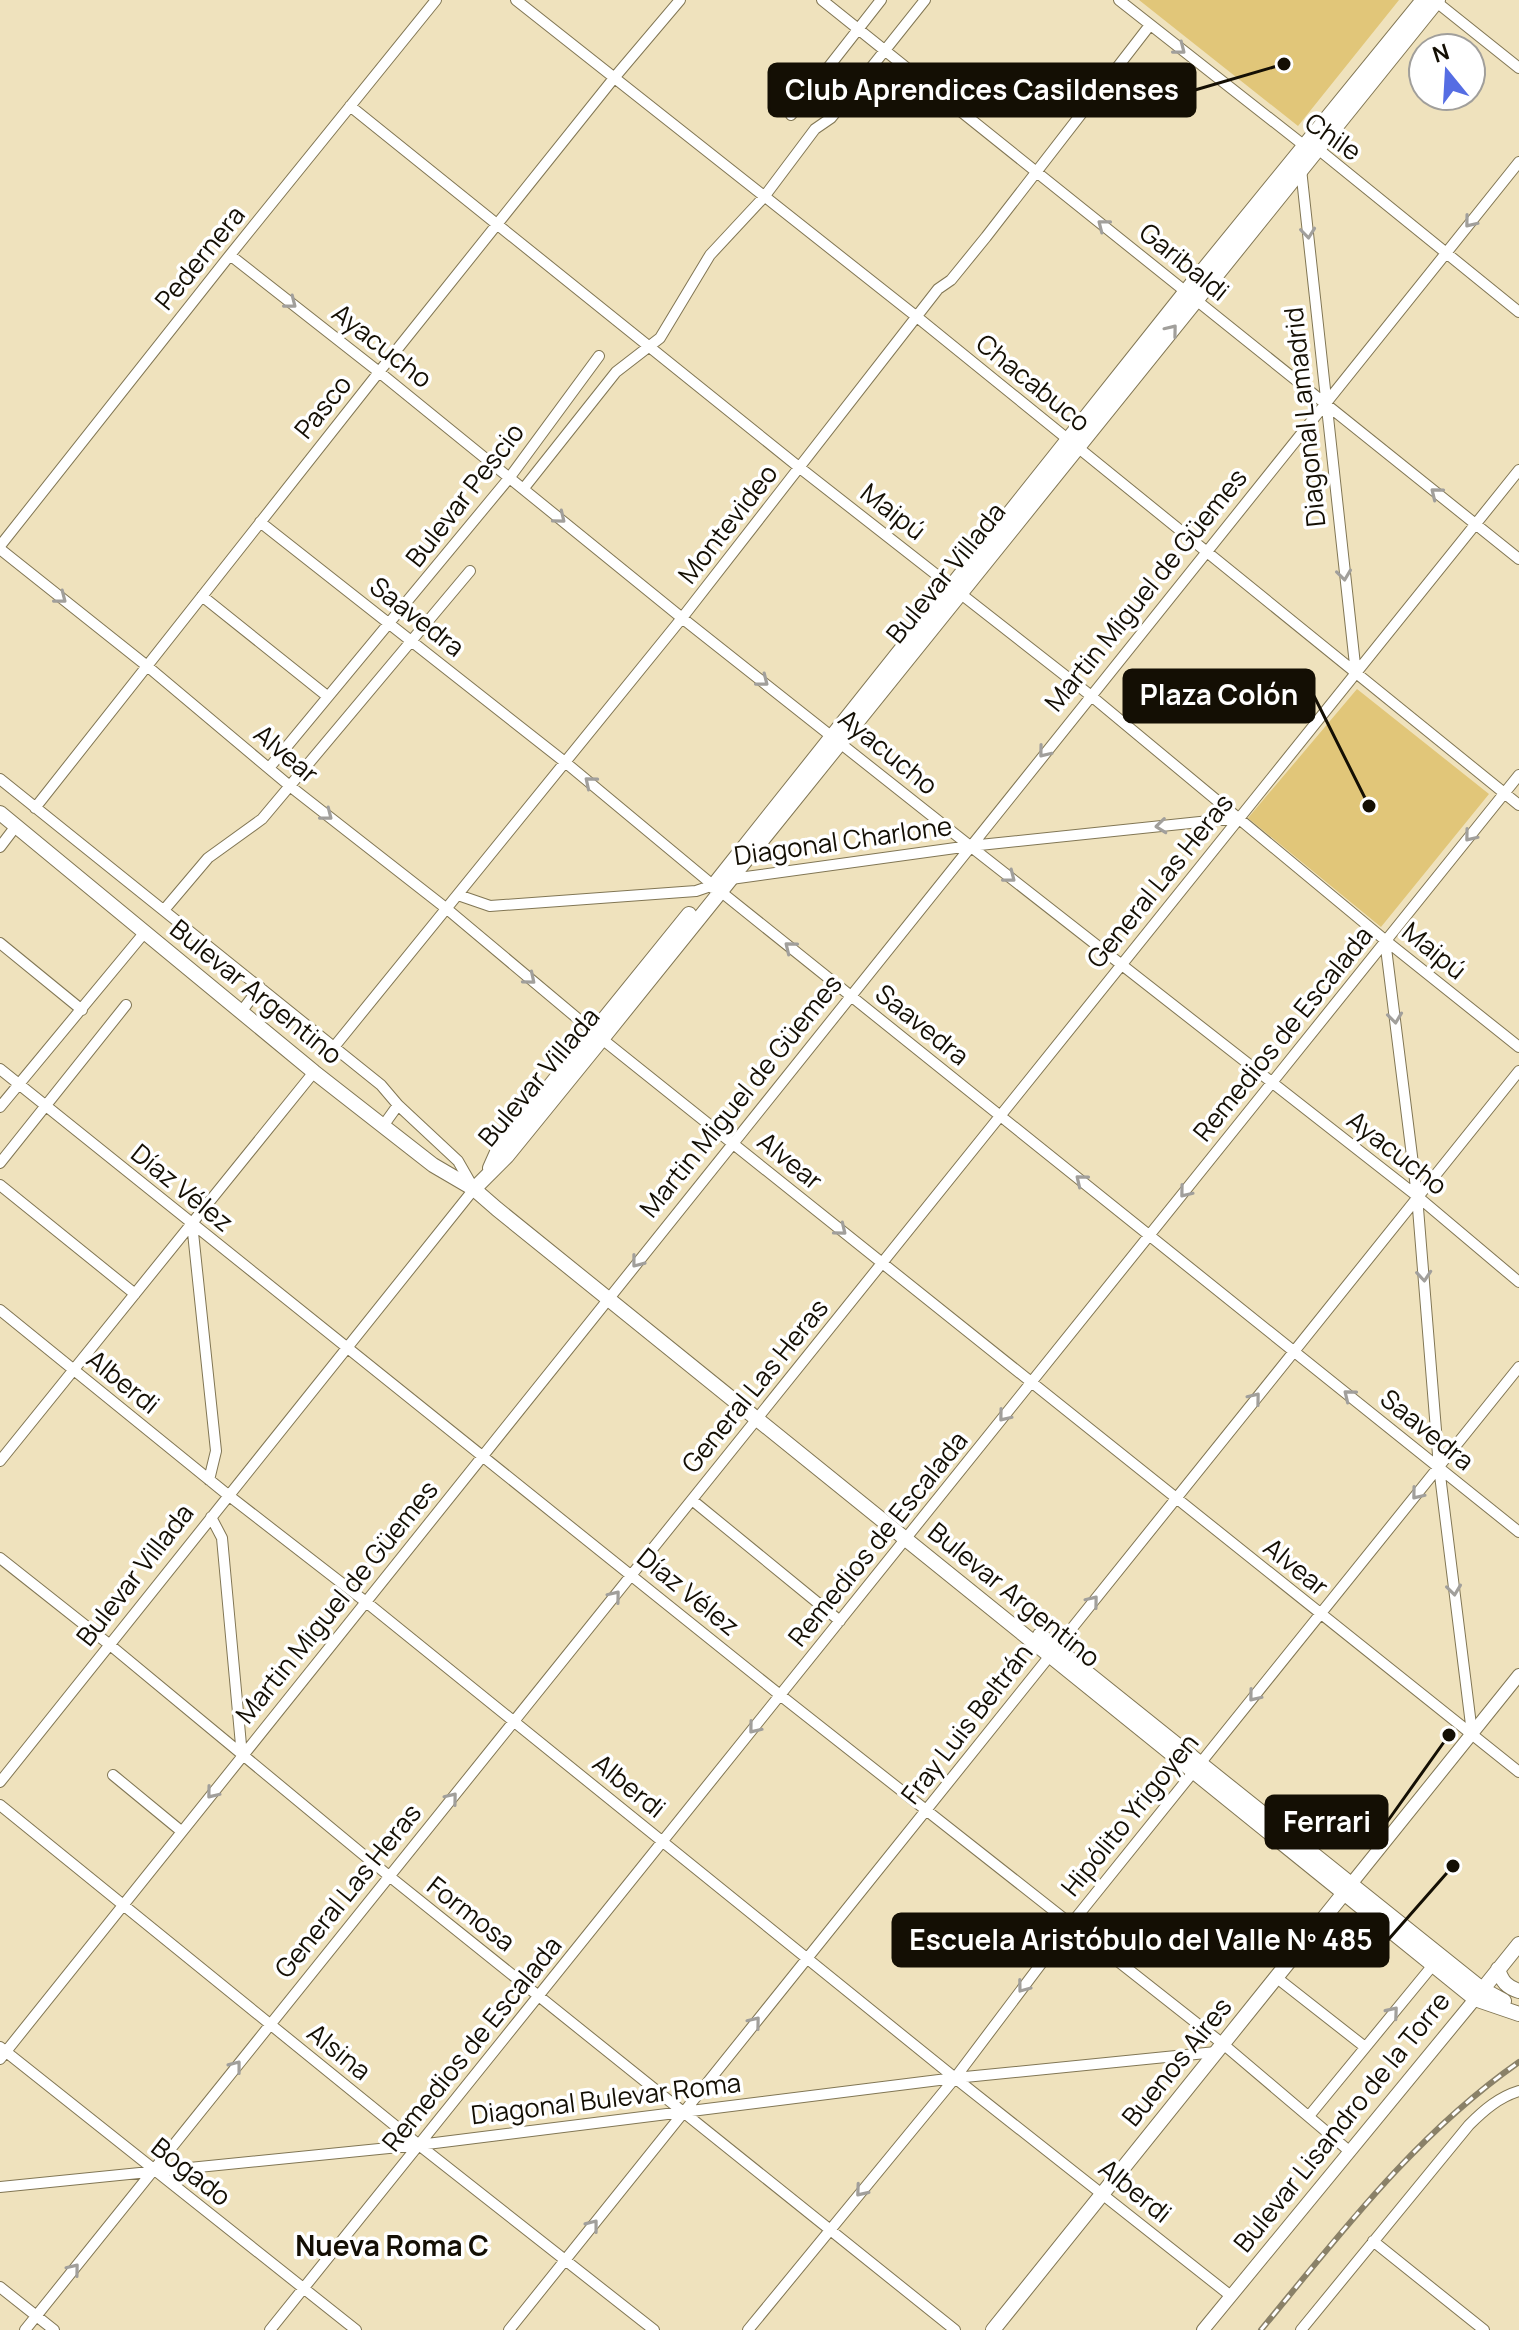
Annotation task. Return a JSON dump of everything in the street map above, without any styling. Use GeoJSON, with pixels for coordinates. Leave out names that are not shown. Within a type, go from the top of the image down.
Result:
{"type":"FeatureCollection","features":[{"type":"Feature","properties":{"kind":"main road","name":"Bulevar Villada"},"geometry":{"type":"LineString","coordinates":[[474,1189],[488,1173],[498,1150],[598,1036],[1191,296],[1433,0]]}},
{"type":"Feature","properties":{"kind":"main road","name":"Bulevar Villada"},"geometry":{"type":"LineString","coordinates":[[716,888],[731,879],[836,738]]}},
{"type":"Feature","properties":{"kind":"main road","name":"Bulevar Argentino"},"geometry":{"type":"LineString","coordinates":[[0,813],[314,1072],[442,1172],[488,1199],[610,1295],[1478,1994]]}},
{"type":"Feature","properties":{"kind":"main road","name":"Bulevar Argentino"},"geometry":{"type":"LineString","coordinates":[[1348,1888],[1433,1965],[1478,1994],[1515,2007]]}},
{"type":"Feature","properties":{"kind":"main road","name":"Buenos Aires"},"geometry":{"type":"LineString","coordinates":[[993,2330],[1348,1888]]}},
{"type":"Feature","properties":{"kind":"main road","name":"Bulevar Lisandro de la Torre"},"geometry":{"type":"LineString","coordinates":[[1478,1994],[1519,1944]]}},
{"type":"Feature","properties":{"kind":"main road"},"geometry":{"type":"LineString","coordinates":[[1498,1969],[1507,1986],[1519,1991]]}},
{"type":"Feature","properties":{"kind":"street","name":"Pedernera"},"geometry":{"type":"LineString","coordinates":[[0,548],[230,255],[436,0]]}},
{"type":"Feature","properties":{"kind":"street","name":"Chacabuco"},"geometry":{"type":"LineString","coordinates":[[516,0],[917,317],[1519,805]]}},
{"type":"Feature","properties":{"kind":"street","name":"Pasco"},"geometry":{"type":"LineString","coordinates":[[35,808],[379,372],[680,0]]}},
{"type":"Feature","properties":{"kind":"street","name":"Garibaldi"},"geometry":{"type":"LineString","coordinates":[[822,0],[1519,559]]}},
{"type":"Feature","properties":{"kind":"street"},"geometry":{"type":"LineString","coordinates":[[791,115],[881,0]]}},
{"type":"Feature","properties":{"kind":"street","name":"Bulevar Pescio"},"geometry":{"type":"LineString","coordinates":[[524,488],[616,372],[660,338],[710,255],[764,197],[815,129],[831,118],[925,0]]}},
{"type":"Feature","properties":{"kind":"street","name":"Chile"},"geometry":{"type":"LineString","coordinates":[[1119,0],[1306,155],[1446,253],[1519,312]]}},
{"type":"Feature","properties":{"kind":"street"},"geometry":{"type":"LineString","coordinates":[[1433,0],[1519,68]]}},
{"type":"Feature","properties":{"kind":"street","name":"Montevideo"},"geometry":{"type":"LineString","coordinates":[[334,1047],[682,618],[938,289],[951,280],[986,237],[1150,25]]}},
{"type":"Feature","properties":{"kind":"street","name":"Maipú"},"geometry":{"type":"LineString","coordinates":[[350,106],[800,468],[1090,695],[1519,1047]]}},
{"type":"Feature","properties":{"kind":"street","name":"Diagonal Lamadrid"},"geometry":{"type":"LineString","coordinates":[[1306,155],[1325,403],[1356,674]]}},
{"type":"Feature","properties":{"kind":"street","name":"Martin Miguel de Güemes"},"geometry":{"type":"LineString","coordinates":[[2,2052],[1519,162]]}},
{"type":"Feature","properties":{"kind":"street","name":"Ayacucho"},"geometry":{"type":"LineString","coordinates":[[230,255],[524,488],[682,618],[1417,1196],[1519,1282]]}},
{"type":"Feature","properties":{"kind":"street","name":"Bulevar Pescio"},"geometry":{"type":"LineString","coordinates":[[269,768],[510,477],[599,356]]}},
{"type":"Feature","properties":{"kind":"street","name":"General Las Heras"},"geometry":{"type":"LineString","coordinates":[[25,2330],[1519,470]]}},
{"type":"Feature","properties":{"kind":"street","name":"Saavedra"},"geometry":{"type":"LineString","coordinates":[[260,522],[566,763],[716,888],[1519,1532]]}},
{"type":"Feature","properties":{"kind":"street","name":"Alvear"},"geometry":{"type":"LineString","coordinates":[[0,548],[291,787],[447,909],[598,1036],[1519,1772]]}},
{"type":"Feature","properties":{"kind":"street","name":"Bulevar Pescio"},"geometry":{"type":"LineString","coordinates":[[164,910],[208,858],[262,819],[291,787],[470,571]]}},
{"type":"Feature","properties":{"kind":"street"},"geometry":{"type":"LineString","coordinates":[[202,596],[327,696]]}},
{"type":"Feature","properties":{"kind":"street","name":"Remedios de Escalada"},"geometry":{"type":"LineString","coordinates":[[270,2330],[1519,775]]}},
{"type":"Feature","properties":{"kind":"street"},"geometry":{"type":"LineString","coordinates":[[0,779],[381,1085],[398,1105],[453,1154],[474,1189]]}},
{"type":"Feature","properties":{"kind":"street"},"geometry":{"type":"LineString","coordinates":[[1504,794],[1519,792]]}},
{"type":"Feature","properties":{"kind":"street","name":"Diagonal Charlone"},"geometry":{"type":"LineString","coordinates":[[731,879],[970,846],[1238,818]]}},
{"type":"Feature","properties":{"kind":"street"},"geometry":{"type":"LineString","coordinates":[[0,847],[16,826]]}},
{"type":"Feature","properties":{"kind":"street","name":"Diagonal Charlone"},"geometry":{"type":"LineString","coordinates":[[458,895],[490,906],[716,888]]}},
{"type":"Feature","properties":{"kind":"street"},"geometry":{"type":"LineString","coordinates":[[0,1107],[145,932]]}},
{"type":"Feature","properties":{"kind":"street"},"geometry":{"type":"LineString","coordinates":[[1385,940],[1417,1196],[1439,1467],[1472,1733]]}},
{"type":"Feature","properties":{"kind":"street"},"geometry":{"type":"LineString","coordinates":[[0,943],[82,1010]]}},
{"type":"Feature","properties":{"kind":"street"},"geometry":{"type":"LineString","coordinates":[[241,1012],[260,987]]}},
{"type":"Feature","properties":{"kind":"street"},"geometry":{"type":"LineString","coordinates":[[0,1163],[126,1005]]}},
{"type":"Feature","properties":{"kind":"street","name":"Díaz Vélez"},"geometry":{"type":"LineString","coordinates":[[0,1069],[346,1349],[1071,1924],[1348,2150]]}},
{"type":"Feature","properties":{"kind":"street","name":"Fray Luis Beltrán"},"geometry":{"type":"LineString","coordinates":[[509,2330],[1519,1071]]}},
{"type":"Feature","properties":{"kind":"street"},"geometry":{"type":"LineString","coordinates":[[0,1461],[314,1072]]}},
{"type":"Feature","properties":{"kind":"street"},"geometry":{"type":"LineString","coordinates":[[383,1126],[398,1105]]}},
{"type":"Feature","properties":{"kind":"street"},"geometry":{"type":"LineString","coordinates":[[0,1185],[135,1294]]}},
{"type":"Feature","properties":{"kind":"street","name":"Bulevar Villada"},"geometry":{"type":"LineString","coordinates":[[0,1782],[474,1189]]}},
{"type":"Feature","properties":{"kind":"street"},"geometry":{"type":"LineString","coordinates":[[192,1223],[216,1451],[209,1480]]}},
{"type":"Feature","properties":{"kind":"street","name":"Alberdi"},"geometry":{"type":"LineString","coordinates":[[0,1310],[1231,2296]]}},
{"type":"Feature","properties":{"kind":"street","name":"Hipólito Yrigoyen"},"geometry":{"type":"LineString","coordinates":[[748,2330],[955,2078],[1071,1924],[1519,1367]]}},
{"type":"Feature","properties":{"kind":"street"},"geometry":{"type":"LineString","coordinates":[[692,1500],[840,1621]]}},
{"type":"Feature","properties":{"kind":"street"},"geometry":{"type":"LineString","coordinates":[[211,1517],[222,1538],[242,1756]]}},
{"type":"Feature","properties":{"kind":"street","name":"Formosa"},"geometry":{"type":"LineString","coordinates":[[0,1558],[389,1876],[955,2330]]}},
{"type":"Feature","properties":{"kind":"street","name":"Buenos Aires"},"geometry":{"type":"LineString","coordinates":[[1348,1888],[1519,1675]]}},
{"type":"Feature","properties":{"kind":"street"},"geometry":{"type":"LineString","coordinates":[[113,1775],[181,1831]]}},
{"type":"Feature","properties":{"kind":"street","name":"Alsina"},"geometry":{"type":"LineString","coordinates":[[0,1805],[419,2145],[654,2330]]}},
{"type":"Feature","properties":{"kind":"street"},"geometry":{"type":"LineString","coordinates":[[1309,2116],[1433,1965]]}},
{"type":"Feature","properties":{"kind":"street"},"geometry":{"type":"LineString","coordinates":[[1277,1978],[1365,2047]]}},
{"type":"Feature","properties":{"kind":"street","name":"Bulevar Lisandro de la Torre"},"geometry":{"type":"LineString","coordinates":[[1203,2330],[1478,1994]]}},
{"type":"Feature","properties":{"kind":"street","name":"Diagonal Bulevar Roma"},"geometry":{"type":"LineString","coordinates":[[0,2187],[419,2145],[1220,2048]]}},
{"type":"Feature","properties":{"kind":"street","name":"Bogado"},"geometry":{"type":"LineString","coordinates":[[2,2052],[356,2330]]}},
{"type":"Feature","properties":{"kind":"street"},"geometry":{"type":"LineString","coordinates":[[1301,2330],[1469,2125],[1485,2109],[1519,2091]]}},
{"type":"Feature","properties":{"kind":"street"},"geometry":{"type":"LineString","coordinates":[[1373,2241],[1471,2326],[1484,2330]]}},
{"type":"Feature","properties":{"kind":"street"},"geometry":{"type":"LineString","coordinates":[[0,2287],[54,2330]]}},
{"type":"Feature","properties":{"kind":"shaded area"},"geometry":{"type":"Polygon","coordinates":[[[1139,0],[1399,0],[1298,126],[1139,0]]]}},
{"type":"Feature","properties":{"kind":"shaded area"},"geometry":{"type":"Polygon","coordinates":[[[1357,689],[1489,794],[1381,927],[1248,818],[1357,689]]]}},
{"type":"Feature","properties":{"kind":"railway"},"geometry":{"type":"LineString","coordinates":[[1261,2330],[1350,2222],[1413,2153],[1482,2090],[1519,2062]]}},
{"type":"Feature","properties":{"kind":"place","name":"Club Aprendices Casildenses"},"geometry":{"type":"Point","coordinates":[1284,64]}},
{"type":"Feature","properties":{"kind":"place","name":"Plaza Colón"},"geometry":{"type":"Point","coordinates":[1369,806]}},
{"type":"Feature","properties":{"kind":"place","name":"Ferrari"},"geometry":{"type":"Point","coordinates":[1449,1735]}},
{"type":"Feature","properties":{"kind":"place","name":"Escuela Aristóbulo del Valle Nº 485"},"geometry":{"type":"Point","coordinates":[1453,1866]}},
{"type":"Feature","properties":{"kind":"district","name":"Nueva Roma C"},"geometry":{"type":"Point","coordinates":[392,2246]}}]}
